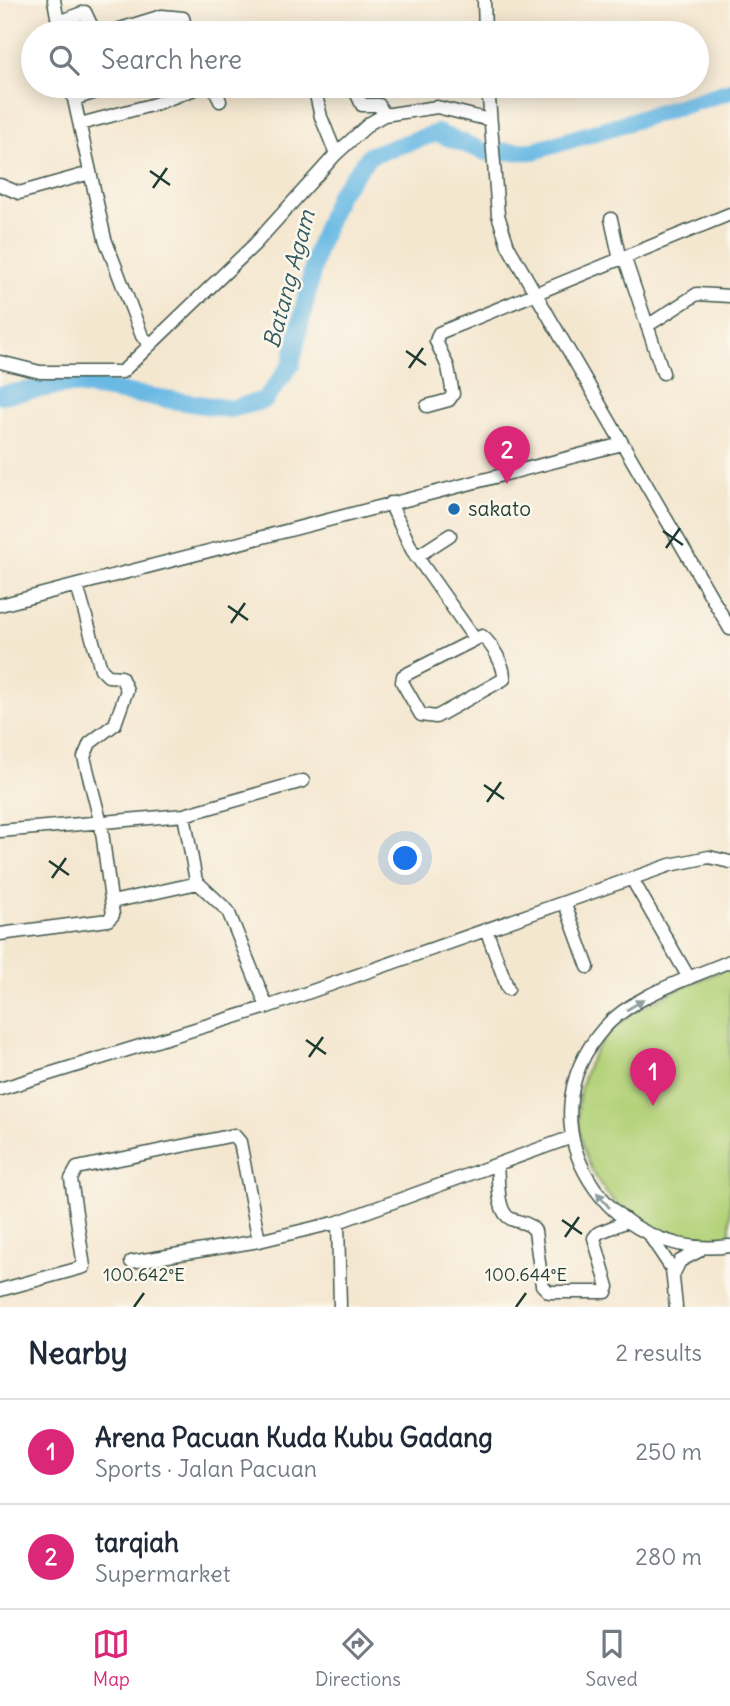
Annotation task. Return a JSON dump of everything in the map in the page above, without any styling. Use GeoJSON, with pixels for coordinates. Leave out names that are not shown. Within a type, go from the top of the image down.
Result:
{"type":"FeatureCollection","features":[{"type":"Feature","properties":{"kind":"street"},"geometry":{"type":"LineString","coordinates":[[54,0],[58,21]]}},
{"type":"Feature","properties":{"kind":"street"},"geometry":{"type":"LineString","coordinates":[[484,0],[485,21]]}},
{"type":"Feature","properties":{"kind":"street"},"geometry":{"type":"LineString","coordinates":[[70,21],[85,12],[89,21]]}},
{"type":"Feature","properties":{"kind":"street"},"geometry":{"type":"LineString","coordinates":[[148,21],[168,15],[183,18],[184,21]]}},
{"type":"Feature","properties":{"kind":"street"},"geometry":{"type":"LineString","coordinates":[[80,98],[74,100],[108,249],[146,341]]}},
{"type":"Feature","properties":{"kind":"street"},"geometry":{"type":"LineString","coordinates":[[80,124],[171,98]]}},
{"type":"Feature","properties":{"kind":"street"},"geometry":{"type":"LineString","coordinates":[[318,98],[334,151]]}},
{"type":"Feature","properties":{"kind":"street"},"geometry":{"type":"LineString","coordinates":[[359,98],[362,105],[377,104],[382,112]]}},
{"type":"Feature","properties":{"kind":"street"},"geometry":{"type":"LineString","coordinates":[[489,98],[498,215],[508,246],[730,629]]}},
{"type":"Feature","properties":{"kind":"street"},"geometry":{"type":"LineString","coordinates":[[0,362],[40,372],[121,372],[146,341],[255,244],[334,151],[382,112],[437,107],[490,123]]}},
{"type":"Feature","properties":{"kind":"street"},"geometry":{"type":"LineString","coordinates":[[0,185],[19,193],[90,173]]}},
{"type":"Feature","properties":{"kind":"street"},"geometry":{"type":"LineString","coordinates":[[427,406],[449,400],[453,394],[437,335],[730,214]]}},
{"type":"Feature","properties":{"kind":"street"},"geometry":{"type":"LineString","coordinates":[[611,219],[663,373]]}},
{"type":"Feature","properties":{"kind":"street"},"geometry":{"type":"LineString","coordinates":[[647,326],[696,294],[730,296]]}},
{"type":"Feature","properties":{"kind":"street"},"geometry":{"type":"LineString","coordinates":[[0,605],[622,444]]}},
{"type":"Feature","properties":{"kind":"street"},"geometry":{"type":"LineString","coordinates":[[390,503],[416,556],[474,638]]}},
{"type":"Feature","properties":{"kind":"street"},"geometry":{"type":"LineString","coordinates":[[416,556],[450,535]]}},
{"type":"Feature","properties":{"kind":"street"},"geometry":{"type":"LineString","coordinates":[[0,934],[108,920],[113,915],[101,824],[83,757],[85,749],[115,724],[127,690],[121,677],[108,676],[101,669],[77,586]]}},
{"type":"Feature","properties":{"kind":"street"},"geometry":{"type":"LineString","coordinates":[[482,636],[490,643],[505,673],[504,678],[436,717],[421,715],[402,682],[403,676],[474,638],[482,636]]}},
{"type":"Feature","properties":{"kind":"street"},"geometry":{"type":"LineString","coordinates":[[0,831],[184,815],[303,781]]}},
{"type":"Feature","properties":{"kind":"street"},"geometry":{"type":"LineString","coordinates":[[184,815],[198,883],[228,911],[267,1007]]}},
{"type":"Feature","properties":{"kind":"street"},"geometry":{"type":"LineString","coordinates":[[0,1089],[267,1007],[691,859],[709,857],[730,862]]}},
{"type":"Feature","properties":{"kind":"street"},"geometry":{"type":"LineString","coordinates":[[632,879],[690,978]]}},
{"type":"Feature","properties":{"kind":"street"},"geometry":{"type":"LineString","coordinates":[[112,902],[198,883]]}},
{"type":"Feature","properties":{"kind":"street"},"geometry":{"type":"LineString","coordinates":[[565,904],[588,967]]}},
{"type":"Feature","properties":{"kind":"street"},"geometry":{"type":"LineString","coordinates":[[486,932],[508,989]]}},
{"type":"Feature","properties":{"kind":"street"},"geometry":{"type":"LineString","coordinates":[[676,1307],[673,1275],[665,1254],[646,1235],[625,1222],[595,1190],[572,1137],[573,1091],[586,1056],[598,1037],[629,1008],[730,961]]}},
{"type":"Feature","properties":{"kind":"street"},"geometry":{"type":"LineString","coordinates":[[0,1290],[84,1267],[71,1179],[78,1168],[228,1135],[236,1136],[240,1142],[259,1241]]}},
{"type":"Feature","properties":{"kind":"street"},"geometry":{"type":"LineString","coordinates":[[131,1262],[259,1241],[338,1222],[572,1137]]}},
{"type":"Feature","properties":{"kind":"street"},"geometry":{"type":"LineString","coordinates":[[497,1166],[502,1212],[508,1218],[531,1225],[536,1231],[545,1290],[606,1292],[608,1287],[594,1238],[598,1233],[625,1222]]}},
{"type":"Feature","properties":{"kind":"street"},"geometry":{"type":"LineString","coordinates":[[338,1222],[340,1307]]}},
{"type":"Feature","properties":{"kind":"street"},"geometry":{"type":"LineString","coordinates":[[646,1235],[677,1245],[706,1250]]}},
{"type":"Feature","properties":{"kind":"street"},"geometry":{"type":"LineString","coordinates":[[673,1275],[684,1257],[730,1246]]}},
{"type":"Feature","properties":{"kind":"green space"},"geometry":{"type":"Polygon","coordinates":[[[730,967],[730,1240],[682,1236],[658,1230],[637,1220],[615,1202],[598,1181],[586,1157],[580,1131],[579,1104],[584,1078],[595,1053],[624,1019],[668,994],[730,967]]]}},
{"type":"Feature","properties":{"kind":"waterway","name":"Batang Agam"},"geometry":{"type":"LineString","coordinates":[[709,97],[730,91]]}},
{"type":"Feature","properties":{"kind":"waterway","name":"Batang Agam"},"geometry":{"type":"LineString","coordinates":[[0,395],[70,384],[230,409],[265,400],[291,365],[317,250],[338,195],[370,155],[437,133],[486,152],[534,151],[707,98]]}},
{"type":"Feature","properties":{"kind":"place","name":"tarqiah"},"geometry":{"type":"Point","coordinates":[507,484]}},
{"type":"Feature","properties":{"kind":"place","name":"sakato"},"geometry":{"type":"Point","coordinates":[454,509]}},
{"type":"Feature","properties":{"kind":"place","name":"Arena Pacuan Kuda Kubu Gadang"},"geometry":{"type":"Point","coordinates":[653,1106]}}]}
